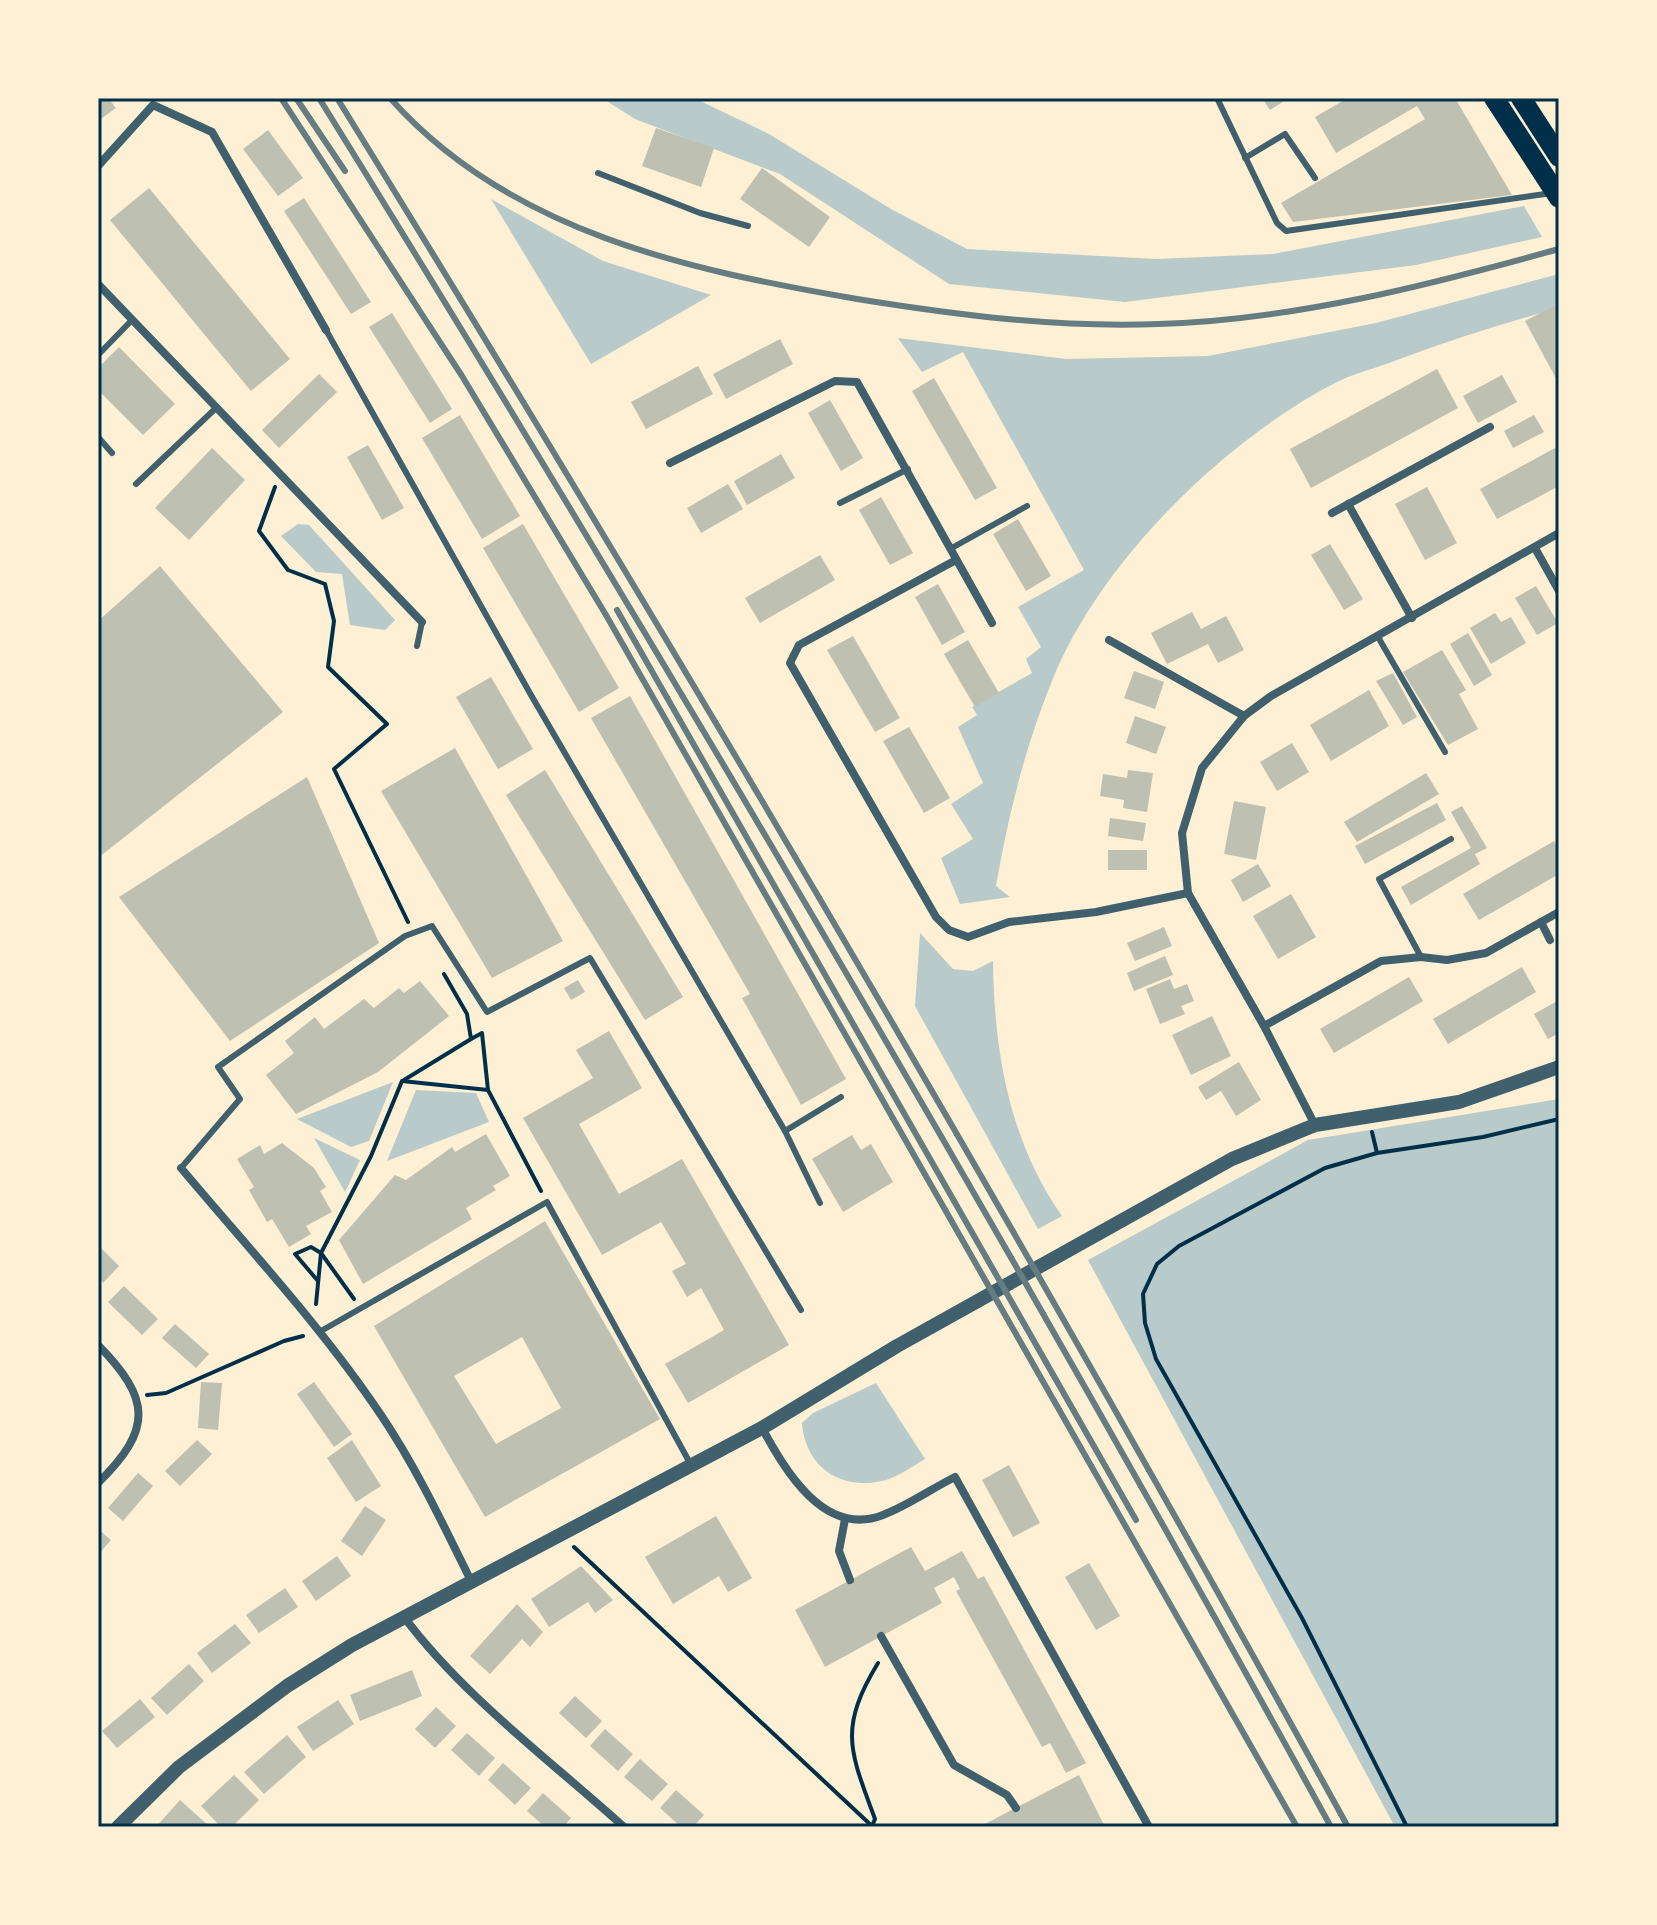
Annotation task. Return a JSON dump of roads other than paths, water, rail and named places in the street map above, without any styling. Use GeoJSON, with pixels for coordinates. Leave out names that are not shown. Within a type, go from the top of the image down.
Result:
{"type":"FeatureCollection","features":[{"type":"Feature","properties":{"kind":"main road"},"geometry":{"type":"LineString","coordinates":[[1494,98],[1557,195]]}},
{"type":"Feature","properties":{"kind":"main road"},"geometry":{"type":"LineString","coordinates":[[1521,98],[1559,157]]}},
{"type":"Feature","properties":{"kind":"street"},"geometry":{"type":"LineString","coordinates":[[98,166],[153,105],[212,132],[326,330]]}},
{"type":"Feature","properties":{"kind":"street"},"geometry":{"type":"LineString","coordinates":[[98,284],[422,622]]}},
{"type":"Feature","properties":{"kind":"street"},"geometry":{"type":"LineString","coordinates":[[670,463],[835,381],[857,382],[992,623]]}},
{"type":"Feature","properties":{"kind":"street"},"geometry":{"type":"LineString","coordinates":[[1332,513],[1490,427]]}},
{"type":"Feature","properties":{"kind":"street"},"geometry":{"type":"LineString","coordinates":[[1348,504],[1412,618]]}},
{"type":"Feature","properties":{"kind":"street"},"geometry":{"type":"LineString","coordinates":[[1315,1125],[1264,1026],[1188,893],[1182,833],[1202,768],[1244,716],[1271,696],[1559,533]]}},
{"type":"Feature","properties":{"kind":"street"},"geometry":{"type":"LineString","coordinates":[[1535,548],[1559,591]]}},
{"type":"Feature","properties":{"kind":"street"},"geometry":{"type":"LineString","coordinates":[[956,560],[799,645],[790,663],[936,917],[949,930],[968,937],[1009,922],[1096,912],[1188,893]]}},
{"type":"Feature","properties":{"kind":"street"},"geometry":{"type":"LineString","coordinates":[[1109,640],[1244,716]]}},
{"type":"Feature","properties":{"kind":"street"},"geometry":{"type":"LineString","coordinates":[[1264,1026],[1381,961],[1421,957],[1447,960],[1486,953],[1559,912]]}},
{"type":"Feature","properties":{"kind":"street"},"geometry":{"type":"LineString","coordinates":[[1541,922],[1550,940]]}},
{"type":"Feature","properties":{"kind":"street"},"geometry":{"type":"LineString","coordinates":[[118,1827],[179,1767],[287,1686],[404,1616],[762,1428],[897,1346],[1232,1159],[1315,1125],[1459,1102],[1559,1067]]}},
{"type":"Feature","properties":{"kind":"street"},"geometry":{"type":"LineString","coordinates":[[181,1168],[321,1331],[381,1415],[424,1485],[471,1581]]}},
{"type":"Feature","properties":{"kind":"street"},"geometry":{"type":"LineString","coordinates":[[98,1345],[122,1369],[138,1396],[137,1430],[120,1461],[98,1483]]}},
{"type":"Feature","properties":{"kind":"street"},"geometry":{"type":"LineString","coordinates":[[762,1428],[805,1495],[845,1519],[880,1517],[955,1477],[1149,1827]]}},
{"type":"Feature","properties":{"kind":"street"},"geometry":{"type":"LineString","coordinates":[[845,1519],[839,1551],[850,1580]]}},
{"type":"Feature","properties":{"kind":"street"},"geometry":{"type":"LineString","coordinates":[[404,1616],[427,1648],[624,1827]]}},
{"type":"Feature","properties":{"kind":"street"},"geometry":{"type":"LineString","coordinates":[[881,1636],[954,1765],[1007,1795],[1016,1808]]}},
{"type":"Feature","properties":{"kind":"lane"},"geometry":{"type":"LineString","coordinates":[[1217,98],[1277,223],[1292,232],[1557,195]]}},
{"type":"Feature","properties":{"kind":"lane"},"geometry":{"type":"LineString","coordinates":[[1245,158],[1285,134],[1315,178]]}},
{"type":"Feature","properties":{"kind":"lane"},"geometry":{"type":"LineString","coordinates":[[598,173],[700,213],[748,226]]}},
{"type":"Feature","properties":{"kind":"lane"},"geometry":{"type":"LineString","coordinates":[[98,355],[131,321]]}},
{"type":"Feature","properties":{"kind":"lane"},"geometry":{"type":"LineString","coordinates":[[326,330],[531,695],[785,1131],[820,1203]]}},
{"type":"Feature","properties":{"kind":"lane"},"geometry":{"type":"LineString","coordinates":[[136,484],[216,408]]}},
{"type":"Feature","properties":{"kind":"lane"},"geometry":{"type":"LineString","coordinates":[[98,437],[112,453]]}},
{"type":"Feature","properties":{"kind":"lane"},"geometry":{"type":"LineString","coordinates":[[840,503],[908,469]]}},
{"type":"Feature","properties":{"kind":"lane"},"geometry":{"type":"LineString","coordinates":[[950,549],[1027,506]]}},
{"type":"Feature","properties":{"kind":"lane"},"geometry":{"type":"LineString","coordinates":[[417,646],[422,622]]}},
{"type":"Feature","properties":{"kind":"lane"},"geometry":{"type":"LineString","coordinates":[[1378,637],[1445,752]]}},
{"type":"Feature","properties":{"kind":"lane"},"geometry":{"type":"LineString","coordinates":[[1421,957],[1382,892],[1379,879],[1451,839]]}},
{"type":"Feature","properties":{"kind":"lane"},"geometry":{"type":"LineString","coordinates":[[181,1168],[240,1099],[218,1067],[405,936],[432,926],[487,1012],[590,958],[801,1310]]}},
{"type":"Feature","properties":{"kind":"lane"},"geometry":{"type":"LineString","coordinates":[[785,1131],[841,1097]]}},
{"type":"Feature","properties":{"kind":"lane"},"geometry":{"type":"LineString","coordinates":[[321,1331],[547,1202],[691,1465]]}},
{"type":"Feature","properties":{"kind":"railway"},"geometry":{"type":"LineString","coordinates":[[281,98],[462,376],[606,615],[1297,1827]]}},
{"type":"Feature","properties":{"kind":"railway"},"geometry":{"type":"LineString","coordinates":[[296,98],[345,171]]}},
{"type":"Feature","properties":{"kind":"railway"},"geometry":{"type":"LineString","coordinates":[[319,98],[709,740],[836,956],[1087,1390],[1331,1827]]}},
{"type":"Feature","properties":{"kind":"railway"},"geometry":{"type":"LineString","coordinates":[[337,98],[598,526],[853,956],[1104,1390],[1348,1827]]}},
{"type":"Feature","properties":{"kind":"railway"},"geometry":{"type":"LineString","coordinates":[[390,98],[437,144],[489,182],[545,213],[605,238],[729,274],[793,288],[932,310],[1083,324],[1210,321],[1260,316],[1361,298],[1559,249]]}},
{"type":"Feature","properties":{"kind":"railway"},"geometry":{"type":"LineString","coordinates":[[617,610],[1136,1520]]}}]}
